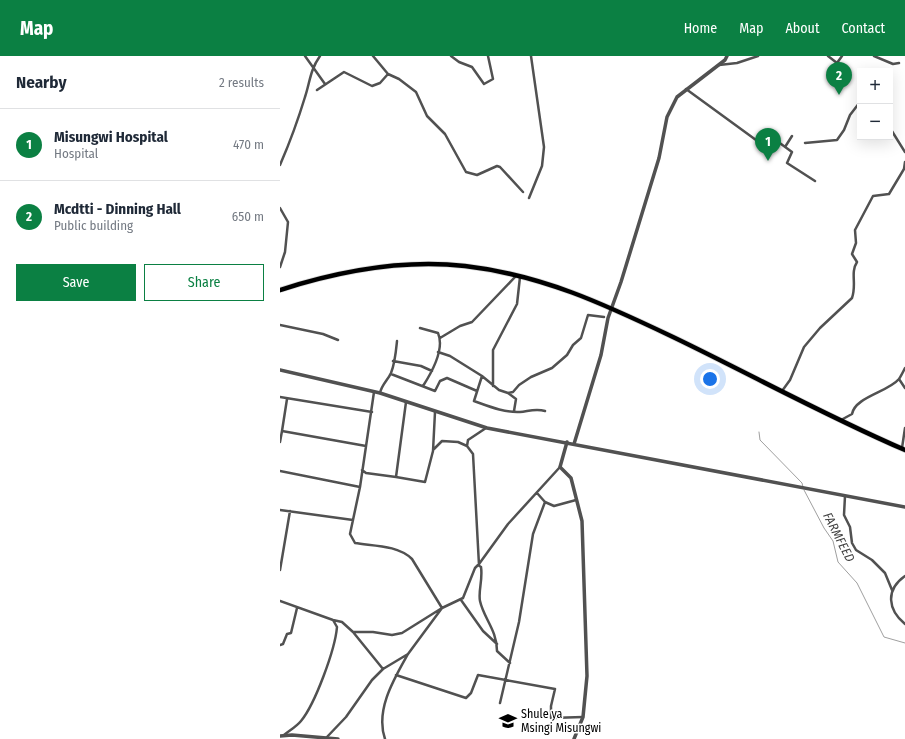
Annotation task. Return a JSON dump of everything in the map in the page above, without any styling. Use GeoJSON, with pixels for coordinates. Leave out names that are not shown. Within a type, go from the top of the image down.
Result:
{"type":"FeatureCollection","features":[{"type":"Feature","properties":{"kind":"highway"},"geometry":{"type":"LineString","coordinates":[[280,290],[339,273],[395,266],[464,266],[544,281],[612,308],[903,450]]}},
{"type":"Feature","properties":{"kind":"street"},"geometry":{"type":"LineString","coordinates":[[305,56],[325,84]]}},
{"type":"Feature","properties":{"kind":"street"},"geometry":{"type":"LineString","coordinates":[[280,165],[293,134],[307,90],[312,67],[320,56]]}},
{"type":"Feature","properties":{"kind":"street"},"geometry":{"type":"LineString","coordinates":[[373,56],[388,74],[416,92],[428,116],[445,134],[466,172],[477,175],[497,166],[500,167],[522,192]]}},
{"type":"Feature","properties":{"kind":"street"},"geometry":{"type":"LineString","coordinates":[[451,56],[459,62],[472,67],[484,84],[493,79],[488,56]]}},
{"type":"Feature","properties":{"kind":"street"},"geometry":{"type":"LineString","coordinates":[[529,198],[542,166],[544,147],[531,56]]}},
{"type":"Feature","properties":{"kind":"street"},"geometry":{"type":"LineString","coordinates":[[574,444],[601,355],[608,318],[659,158],[667,117],[677,97],[719,65],[728,56]]}},
{"type":"Feature","properties":{"kind":"street"},"geometry":{"type":"LineString","coordinates":[[719,65],[737,63],[758,56]]}},
{"type":"Feature","properties":{"kind":"street"},"geometry":{"type":"LineString","coordinates":[[828,56],[837,63],[842,56]]}},
{"type":"Feature","properties":{"kind":"street"},"geometry":{"type":"LineString","coordinates":[[874,56],[893,64],[899,63]]}},
{"type":"Feature","properties":{"kind":"street"},"geometry":{"type":"LineString","coordinates":[[317,90],[336,76],[346,72],[362,83],[372,86],[380,83],[388,74]]}},
{"type":"Feature","properties":{"kind":"street"},"geometry":{"type":"LineString","coordinates":[[686,89],[769,151],[777,141],[792,152],[787,163],[815,181]]}},
{"type":"Feature","properties":{"kind":"street"},"geometry":{"type":"LineString","coordinates":[[805,143],[837,140],[844,130],[850,115],[858,104]]}},
{"type":"Feature","properties":{"kind":"street"},"geometry":{"type":"LineString","coordinates":[[893,133],[905,152]]}},
{"type":"Feature","properties":{"kind":"street"},"geometry":{"type":"LineString","coordinates":[[785,147],[792,136]]}},
{"type":"Feature","properties":{"kind":"street"},"geometry":{"type":"LineString","coordinates":[[782,391],[790,380],[804,347],[820,328],[852,298],[855,292],[853,270],[857,262],[852,254],[856,243],[855,230],[873,196],[889,194],[904,169],[905,162]]}},
{"type":"Feature","properties":{"kind":"street"},"geometry":{"type":"LineString","coordinates":[[280,208],[288,222],[285,252],[280,268]]}},
{"type":"Feature","properties":{"kind":"street"},"geometry":{"type":"LineString","coordinates":[[440,338],[460,326],[472,322],[518,276]]}},
{"type":"Feature","properties":{"kind":"street"},"geometry":{"type":"LineString","coordinates":[[493,386],[492,350],[517,304],[518,276]]}},
{"type":"Feature","properties":{"kind":"street"},"geometry":{"type":"LineString","coordinates":[[508,393],[513,392],[519,385],[531,377],[552,368],[567,355],[573,345],[581,338],[588,315],[604,317]]}},
{"type":"Feature","properties":{"kind":"street"},"geometry":{"type":"LineString","coordinates":[[280,325],[323,334],[338,340]]}},
{"type":"Feature","properties":{"kind":"street"},"geometry":{"type":"LineString","coordinates":[[420,328],[438,333],[440,338],[438,352],[432,371],[424,386]]}},
{"type":"Feature","properties":{"kind":"street"},"geometry":{"type":"LineString","coordinates":[[380,393],[382,385],[391,374],[397,341]]}},
{"type":"Feature","properties":{"kind":"street"},"geometry":{"type":"LineString","coordinates":[[438,352],[450,356],[482,376],[499,390],[508,393],[516,399],[514,411]]}},
{"type":"Feature","properties":{"kind":"street"},"geometry":{"type":"LineString","coordinates":[[393,361],[421,366],[432,371]]}},
{"type":"Feature","properties":{"kind":"street"},"geometry":{"type":"LineString","coordinates":[[841,420],[852,414],[853,408],[858,403],[871,397],[899,379],[905,368]]}},
{"type":"Feature","properties":{"kind":"street"},"geometry":{"type":"LineString","coordinates":[[280,370],[380,393],[486,428],[905,507]]}},
{"type":"Feature","properties":{"kind":"street"},"geometry":{"type":"LineString","coordinates":[[391,374],[435,391],[440,381],[447,378],[477,391]]}},
{"type":"Feature","properties":{"kind":"street"},"geometry":{"type":"LineString","coordinates":[[482,376],[474,401],[502,410],[514,411],[538,409],[545,411]]}},
{"type":"Feature","properties":{"kind":"street"},"geometry":{"type":"LineString","coordinates":[[899,379],[905,388]]}},
{"type":"Feature","properties":{"kind":"street"},"geometry":{"type":"LineString","coordinates":[[374,392],[360,487],[350,534],[352,541],[355,543],[387,548],[406,553],[412,559],[442,608]]}},
{"type":"Feature","properties":{"kind":"street"},"geometry":{"type":"LineString","coordinates":[[280,397],[372,412]]}},
{"type":"Feature","properties":{"kind":"street"},"geometry":{"type":"LineString","coordinates":[[280,442],[287,399]]}},
{"type":"Feature","properties":{"kind":"street"},"geometry":{"type":"LineString","coordinates":[[396,477],[406,402]]}},
{"type":"Feature","properties":{"kind":"street"},"geometry":{"type":"LineString","coordinates":[[362,470],[366,473],[425,482],[433,451],[435,412]]}},
{"type":"Feature","properties":{"kind":"street"},"geometry":{"type":"LineString","coordinates":[[467,446],[468,440],[486,428]]}},
{"type":"Feature","properties":{"kind":"street"},"geometry":{"type":"LineString","coordinates":[[903,450],[905,428]]}},
{"type":"Feature","properties":{"kind":"street"},"geometry":{"type":"LineString","coordinates":[[282,430],[366,446]]}},
{"type":"Feature","properties":{"kind":"street"},"geometry":{"type":"LineString","coordinates":[[433,451],[442,441],[458,442],[467,446],[473,454],[479,565],[483,576],[480,602],[497,639],[498,651],[510,663]]}},
{"type":"Feature","properties":{"kind":"street"},"geometry":{"type":"LineString","coordinates":[[353,632],[373,632],[392,635],[402,633],[442,608],[461,600],[475,568],[479,565],[508,524],[560,467],[566,442]]}},
{"type":"Feature","properties":{"kind":"street"},"geometry":{"type":"LineString","coordinates":[[560,467],[571,478],[582,522],[584,622],[587,676],[583,717],[574,739]]}},
{"type":"Feature","properties":{"kind":"street"},"geometry":{"type":"LineString","coordinates":[[280,471],[360,487]]}},
{"type":"Feature","properties":{"kind":"street"},"geometry":{"type":"LineString","coordinates":[[537,492],[545,502],[554,506],[562,506],[576,500]]}},
{"type":"Feature","properties":{"kind":"street"},"geometry":{"type":"LineString","coordinates":[[846,496],[844,515],[850,527],[852,543],[856,550],[872,560],[885,573],[892,590],[893,609],[896,616],[905,624]]}},
{"type":"Feature","properties":{"kind":"street"},"geometry":{"type":"LineString","coordinates":[[500,703],[519,622],[533,534],[545,502]]}},
{"type":"Feature","properties":{"kind":"street"},"geometry":{"type":"LineString","coordinates":[[280,510],[354,520]]}},
{"type":"Feature","properties":{"kind":"street"},"geometry":{"type":"LineString","coordinates":[[280,570],[290,511]]}},
{"type":"Feature","properties":{"kind":"street"},"geometry":{"type":"LineString","coordinates":[[892,590],[905,576]]}},
{"type":"Feature","properties":{"kind":"street"},"geometry":{"type":"LineString","coordinates":[[461,600],[483,631],[497,644]]}},
{"type":"Feature","properties":{"kind":"street"},"geometry":{"type":"LineString","coordinates":[[280,601],[332,620],[342,622],[353,632],[383,669]]}},
{"type":"Feature","properties":{"kind":"street"},"geometry":{"type":"LineString","coordinates":[[280,645],[283,644],[287,634],[291,633],[297,608]]}},
{"type":"Feature","properties":{"kind":"street"},"geometry":{"type":"LineString","coordinates":[[385,739],[382,729],[382,715],[396,675],[408,654],[442,608]]}},
{"type":"Feature","properties":{"kind":"street"},"geometry":{"type":"LineString","coordinates":[[282,736],[296,726],[304,716],[329,664],[337,627],[332,620]]}},
{"type":"Feature","properties":{"kind":"street"},"geometry":{"type":"LineString","coordinates":[[326,738],[346,716],[372,680],[383,669],[408,654]]}},
{"type":"Feature","properties":{"kind":"street"},"geometry":{"type":"LineString","coordinates":[[396,675],[466,698],[471,693],[478,676],[554,689],[551,706],[551,718],[583,717]]}},
{"type":"Feature","properties":{"kind":"street"},"geometry":{"type":"LineString","coordinates":[[282,736],[338,739]]}},
{"type":"Feature","properties":{"kind":"waterway","name":"FARMFEED"},"geometry":{"type":"LineString","coordinates":[[759,432],[760,440],[802,483],[803,487]]}},
{"type":"Feature","properties":{"kind":"waterway","name":"FARMFEED"},"geometry":{"type":"LineString","coordinates":[[804,490],[824,528],[833,541],[838,562],[857,583],[884,637],[905,643]]}},
{"type":"Feature","properties":{"kind":"place","name":"Mcdtti - Dinning Hall"},"geometry":{"type":"Point","coordinates":[839,95]}},
{"type":"Feature","properties":{"kind":"place","name":"Misungwi Hospital"},"geometry":{"type":"Point","coordinates":[768,161]}},
{"type":"Feature","properties":{"kind":"place","name":"Shule ya Msingi Misungwi"},"geometry":{"type":"Point","coordinates":[508,721]}}]}
